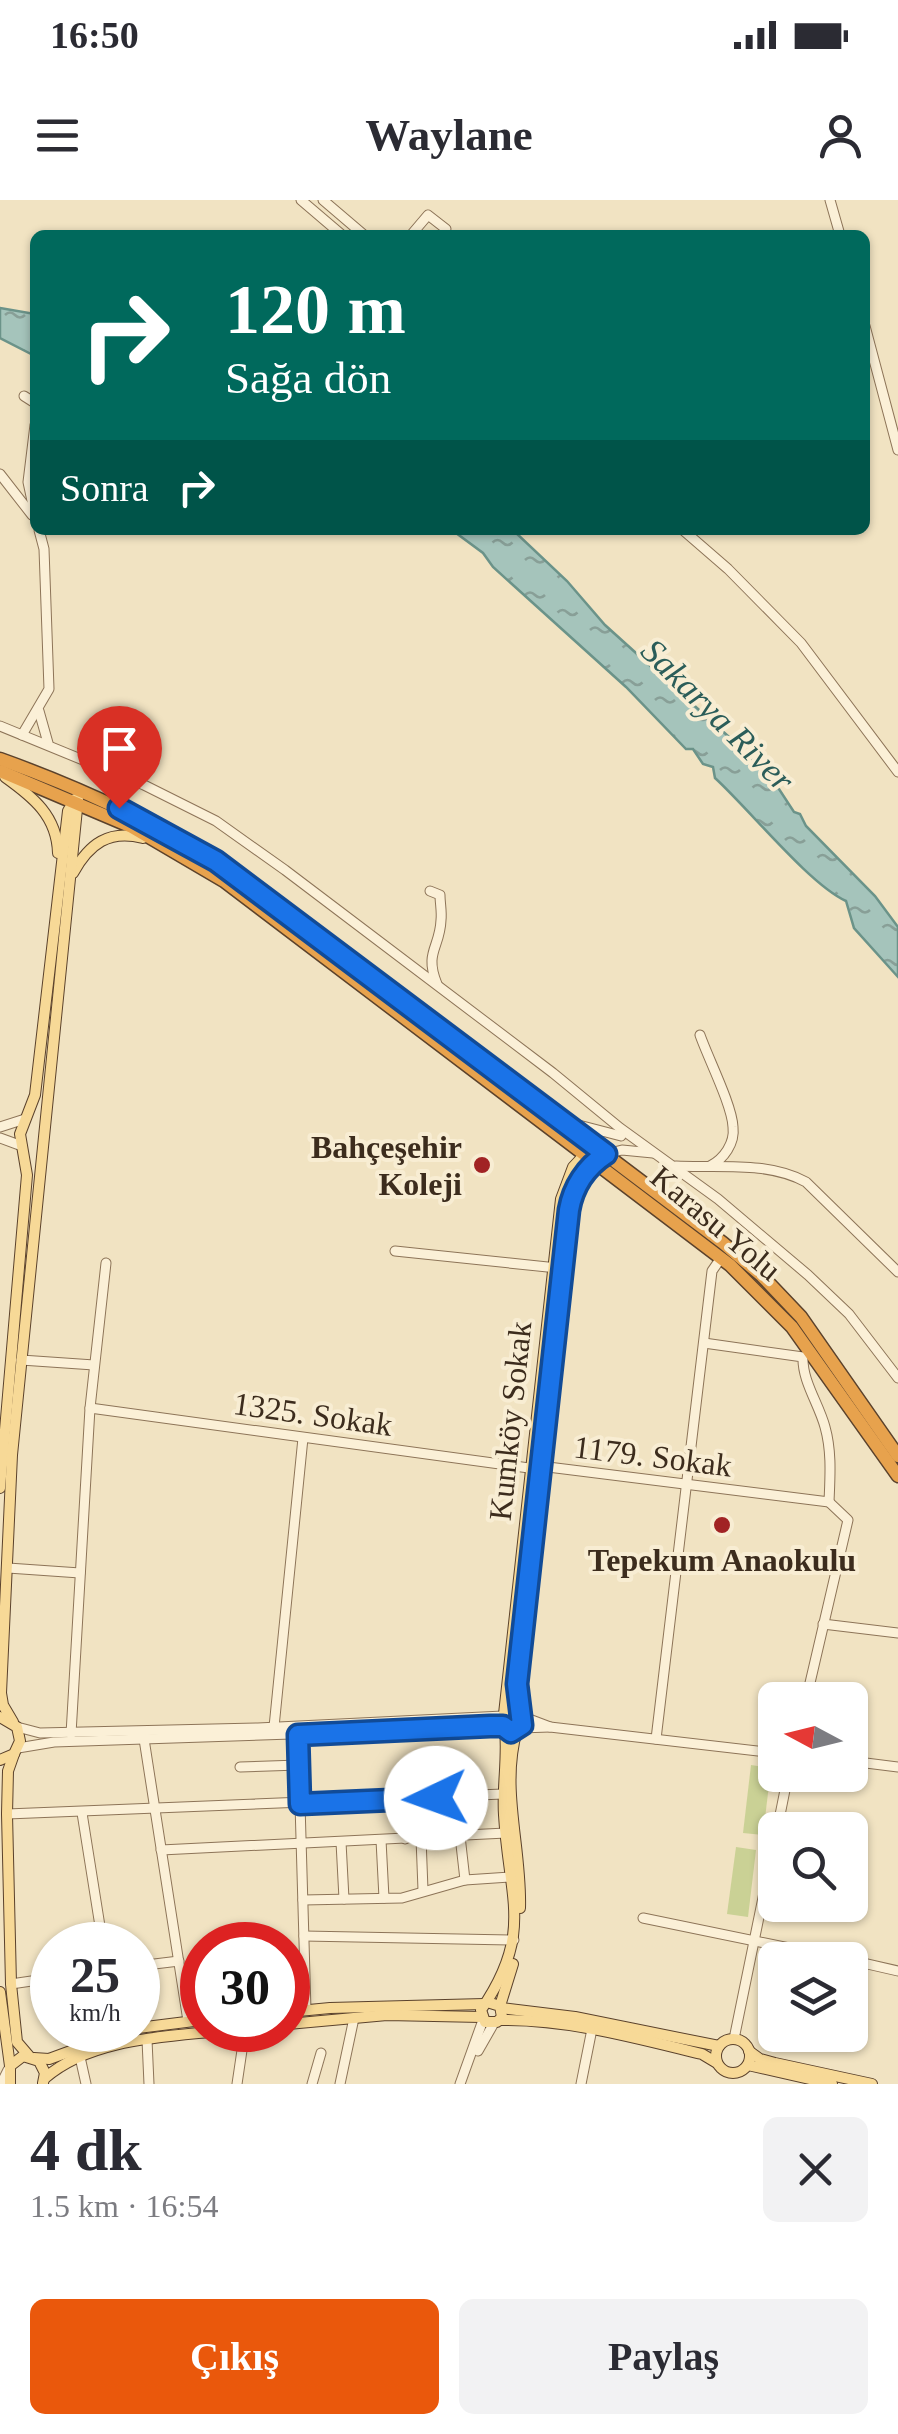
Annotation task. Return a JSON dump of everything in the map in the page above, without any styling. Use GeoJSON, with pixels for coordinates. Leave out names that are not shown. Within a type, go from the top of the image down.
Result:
{"type":"FeatureCollection","features":[{"type":"Feature","properties":{"kind":"highway","name":"Karasu Yolu"},"geometry":{"type":"LineString","coordinates":[[0,759],[66,783],[79,799]]}},
{"type":"Feature","properties":{"kind":"highway","name":"Karasu Yolu"},"geometry":{"type":"LineString","coordinates":[[0,772],[79,799],[165,844],[262,908],[596,1154],[721,1258],[792,1327],[804,1352],[834,1386],[898,1476]]}},
{"type":"Feature","properties":{"kind":"highway"},"geometry":{"type":"LineString","coordinates":[[79,799],[178,838],[216,861],[560,1119],[596,1154],[762,1276],[801,1317],[898,1456]]}},
{"type":"Feature","properties":{"kind":"main road"},"geometry":{"type":"LineString","coordinates":[[0,772],[30,795],[52,824],[64,881],[12,1454],[1,1693],[3,1705],[15,1724],[16,1751],[8,1771],[7,1814],[16,2042],[43,2066],[44,2081]]}},
{"type":"Feature","properties":{"kind":"main road"},"geometry":{"type":"LineString","coordinates":[[0,1488],[1,1443],[28,1175],[20,1134],[35,1096],[79,799]]}},
{"type":"Feature","properties":{"kind":"main road"},"geometry":{"type":"LineString","coordinates":[[64,881],[90,847],[113,835],[127,834],[165,844]]}},
{"type":"Feature","properties":{"kind":"main road"},"geometry":{"type":"LineString","coordinates":[[25,1119],[35,1121],[43,1134]]}},
{"type":"Feature","properties":{"kind":"main road"},"geometry":{"type":"LineString","coordinates":[[22,1146],[32,1150],[43,1134]]}},
{"type":"Feature","properties":{"kind":"main road","name":"Kumköy Sokak"},"geometry":{"type":"LineString","coordinates":[[493,2016],[486,2003],[502,1977],[514,1940],[503,1794],[504,1721],[565,1183],[596,1154]]}},
{"type":"Feature","properties":{"kind":"main road","name":"Kumköy Sokak"},"geometry":{"type":"LineString","coordinates":[[493,2016],[516,1954],[519,1930],[521,1896],[512,1802],[514,1746],[520,1722],[517,1684],[535,1467]]}},
{"type":"Feature","properties":{"kind":"main road"},"geometry":{"type":"LineString","coordinates":[[504,1721],[514,1711],[520,1722]]}},
{"type":"Feature","properties":{"kind":"main road"},"geometry":{"type":"LineString","coordinates":[[0,1717],[15,1724]]}},
{"type":"Feature","properties":{"kind":"main road"},"geometry":{"type":"LineString","coordinates":[[504,1721],[520,1722]]}},
{"type":"Feature","properties":{"kind":"main road"},"geometry":{"type":"LineString","coordinates":[[0,1760],[16,1751]]}},
{"type":"Feature","properties":{"kind":"main road"},"geometry":{"type":"LineString","coordinates":[[0,1992],[10,2084]]}},
{"type":"Feature","properties":{"kind":"main road"},"geometry":{"type":"LineString","coordinates":[[310,2010],[486,2003]]}},
{"type":"Feature","properties":{"kind":"main road"},"geometry":{"type":"LineString","coordinates":[[310,2022],[386,2015],[575,2016],[719,2046],[734,2039],[742,2041],[760,2059],[775,2064],[872,2084]]}},
{"type":"Feature","properties":{"kind":"main road"},"geometry":{"type":"LineString","coordinates":[[493,2016],[592,2029],[702,2054],[719,2066],[832,2084]]}},
{"type":"Feature","properties":{"kind":"main road"},"geometry":{"type":"LineString","coordinates":[[719,2046],[723,2084]]}},
{"type":"Feature","properties":{"kind":"main road"},"geometry":{"type":"LineString","coordinates":[[732,2084],[744,2069],[750,2051]]}},
{"type":"Feature","properties":{"kind":"main road"},"geometry":{"type":"LineString","coordinates":[[9,2068],[18,2058],[49,2059],[68,2052]]}},
{"type":"Feature","properties":{"kind":"main road"},"geometry":{"type":"LineString","coordinates":[[44,2081],[60,2065],[102,2052]]}},
{"type":"Feature","properties":{"kind":"street"},"geometry":{"type":"LineString","coordinates":[[302,200],[336,230]]}},
{"type":"Feature","properties":{"kind":"street"},"geometry":{"type":"LineString","coordinates":[[323,200],[358,230]]}},
{"type":"Feature","properties":{"kind":"street"},"geometry":{"type":"LineString","coordinates":[[830,200],[839,230]]}},
{"type":"Feature","properties":{"kind":"street"},"geometry":{"type":"LineString","coordinates":[[415,230],[428,214],[446,229]]}},
{"type":"Feature","properties":{"kind":"street"},"geometry":{"type":"LineString","coordinates":[[870,345],[898,450]]}},
{"type":"Feature","properties":{"kind":"street"},"geometry":{"type":"LineString","coordinates":[[24,396],[30,398]]}},
{"type":"Feature","properties":{"kind":"street"},"geometry":{"type":"LineString","coordinates":[[30,465],[30,492]]}},
{"type":"Feature","properties":{"kind":"street"},"geometry":{"type":"LineString","coordinates":[[0,474],[4,485],[30,512]]}},
{"type":"Feature","properties":{"kind":"street"},"geometry":{"type":"LineString","coordinates":[[22,735],[48,689],[40,535]]}},
{"type":"Feature","properties":{"kind":"street"},"geometry":{"type":"LineString","coordinates":[[689,535],[728,568],[801,642],[898,772]]}},
{"type":"Feature","properties":{"kind":"street"},"geometry":{"type":"LineString","coordinates":[[38,710],[44,738],[50,745]]}},
{"type":"Feature","properties":{"kind":"street"},"geometry":{"type":"LineString","coordinates":[[0,726],[144,785],[216,822],[286,870],[718,1199],[850,1314],[898,1378]]}},
{"type":"Feature","properties":{"kind":"street"},"geometry":{"type":"LineString","coordinates":[[430,890],[440,895],[442,920],[431,950],[430,968],[438,986]]}},
{"type":"Feature","properties":{"kind":"street"},"geometry":{"type":"LineString","coordinates":[[700,1036],[734,1126],[731,1145],[720,1162],[708,1168]]}},
{"type":"Feature","properties":{"kind":"street"},"geometry":{"type":"LineString","coordinates":[[0,1127],[25,1119]]}},
{"type":"Feature","properties":{"kind":"street"},"geometry":{"type":"LineString","coordinates":[[560,1119],[636,1138]]}},
{"type":"Feature","properties":{"kind":"street"},"geometry":{"type":"LineString","coordinates":[[596,1154],[609,1138],[621,1136]]}},
{"type":"Feature","properties":{"kind":"street"},"geometry":{"type":"LineString","coordinates":[[0,1138],[22,1146]]}},
{"type":"Feature","properties":{"kind":"street"},"geometry":{"type":"LineString","coordinates":[[596,1154],[622,1150],[655,1154]]}},
{"type":"Feature","properties":{"kind":"street"},"geometry":{"type":"LineString","coordinates":[[673,1166],[790,1173],[806,1182],[898,1272]]}},
{"type":"Feature","properties":{"kind":"street"},"geometry":{"type":"LineString","coordinates":[[395,1251],[557,1268]]}},
{"type":"Feature","properties":{"kind":"street"},"geometry":{"type":"LineString","coordinates":[[656,1740],[712,1271],[721,1258]]}},
{"type":"Feature","properties":{"kind":"street"},"geometry":{"type":"LineString","coordinates":[[71,1737],[90,1408],[106,1263]]}},
{"type":"Feature","properties":{"kind":"street"},"geometry":{"type":"LineString","coordinates":[[704,1343],[790,1355],[804,1352],[802,1371],[826,1429],[831,1462],[830,1502],[848,1520],[810,1682]]}},
{"type":"Feature","properties":{"kind":"street"},"geometry":{"type":"LineString","coordinates":[[21,1360],[94,1365]]}},
{"type":"Feature","properties":{"kind":"street"},"geometry":{"type":"LineString","coordinates":[[0,1397],[8,1383]]}},
{"type":"Feature","properties":{"kind":"street"},"geometry":{"type":"LineString","coordinates":[[816,1401],[834,1386]]}},
{"type":"Feature","properties":{"kind":"street","name":"1325. Sokak"},"geometry":{"type":"LineString","coordinates":[[90,1408],[535,1467]]}},
{"type":"Feature","properties":{"kind":"street"},"geometry":{"type":"LineString","coordinates":[[274,1727],[303,1438]]}},
{"type":"Feature","properties":{"kind":"street","name":"1179. Sokak"},"geometry":{"type":"LineString","coordinates":[[535,1467],[830,1502]]}},
{"type":"Feature","properties":{"kind":"street"},"geometry":{"type":"LineString","coordinates":[[8,1568],[80,1573]]}},
{"type":"Feature","properties":{"kind":"street"},"geometry":{"type":"LineString","coordinates":[[823,1624],[898,1633]]}},
{"type":"Feature","properties":{"kind":"street"},"geometry":{"type":"LineString","coordinates":[[16,1751],[71,1737],[504,1721]]}},
{"type":"Feature","properties":{"kind":"street"},"geometry":{"type":"LineString","coordinates":[[15,1724],[40,1734],[144,1739],[298,1735],[504,1721]]}},
{"type":"Feature","properties":{"kind":"street"},"geometry":{"type":"LineString","coordinates":[[520,1722],[758,1751]]}},
{"type":"Feature","properties":{"kind":"street"},"geometry":{"type":"LineString","coordinates":[[298,1735],[304,1922]]}},
{"type":"Feature","properties":{"kind":"street"},"geometry":{"type":"LineString","coordinates":[[144,1739],[180,1967]]}},
{"type":"Feature","properties":{"kind":"street"},"geometry":{"type":"LineString","coordinates":[[868,1763],[898,1767]]}},
{"type":"Feature","properties":{"kind":"street"},"geometry":{"type":"LineString","coordinates":[[240,1768],[299,1765]]}},
{"type":"Feature","properties":{"kind":"street"},"geometry":{"type":"LineString","coordinates":[[7,1814],[503,1794]]}},
{"type":"Feature","properties":{"kind":"street"},"geometry":{"type":"LineString","coordinates":[[403,1799],[405,1838]]}},
{"type":"Feature","properties":{"kind":"street"},"geometry":{"type":"LineString","coordinates":[[82,1813],[99,1922]]}},
{"type":"Feature","properties":{"kind":"street"},"geometry":{"type":"LineString","coordinates":[[162,1850],[506,1833]]}},
{"type":"Feature","properties":{"kind":"street"},"geometry":{"type":"LineString","coordinates":[[460,1836],[465,1880]]}},
{"type":"Feature","properties":{"kind":"street"},"geometry":{"type":"LineString","coordinates":[[421,1838],[424,1890]]}},
{"type":"Feature","properties":{"kind":"street"},"geometry":{"type":"LineString","coordinates":[[382,1840],[384,1898]]}},
{"type":"Feature","properties":{"kind":"street"},"geometry":{"type":"LineString","coordinates":[[341,1842],[344,1899]]}},
{"type":"Feature","properties":{"kind":"street"},"geometry":{"type":"LineString","coordinates":[[303,1900],[402,1898],[465,1880],[512,1877]]}},
{"type":"Feature","properties":{"kind":"street"},"geometry":{"type":"LineString","coordinates":[[644,1918],[764,1942]]}},
{"type":"Feature","properties":{"kind":"street"},"geometry":{"type":"LineString","coordinates":[[734,2039],[758,1921]]}},
{"type":"Feature","properties":{"kind":"street"},"geometry":{"type":"LineString","coordinates":[[310,1936],[514,1940]]}},
{"type":"Feature","properties":{"kind":"street"},"geometry":{"type":"LineString","coordinates":[[160,1963],[179,1960]]}},
{"type":"Feature","properties":{"kind":"street"},"geometry":{"type":"LineString","coordinates":[[868,1964],[898,1970]]}},
{"type":"Feature","properties":{"kind":"street"},"geometry":{"type":"LineString","coordinates":[[11,1984],[30,1981]]}},
{"type":"Feature","properties":{"kind":"street"},"geometry":{"type":"LineString","coordinates":[[460,2084],[493,2016]]}},
{"type":"Feature","properties":{"kind":"street"},"geometry":{"type":"LineString","coordinates":[[341,2084],[354,2018]]}},
{"type":"Feature","properties":{"kind":"street"},"geometry":{"type":"LineString","coordinates":[[581,2084],[592,2029]]}},
{"type":"Feature","properties":{"kind":"street"},"geometry":{"type":"LineString","coordinates":[[147,2052],[149,2084]]}},
{"type":"Feature","properties":{"kind":"street"},"geometry":{"type":"LineString","coordinates":[[238,2084],[242,2052]]}},
{"type":"Feature","properties":{"kind":"street"},"geometry":{"type":"LineString","coordinates":[[312,2084],[321,2052]]}},
{"type":"Feature","properties":{"kind":"street"},"geometry":{"type":"LineString","coordinates":[[80,2058],[86,2084]]}},
{"type":"Feature","properties":{"kind":"street"},"geometry":{"type":"LineString","coordinates":[[1,2084],[9,2068]]}},
{"type":"Feature","properties":{"kind":"green space"},"geometry":{"type":"Polygon","coordinates":[[[751,1765],[758,1766],[758,1792],[768,1792],[766,1812],[758,1812],[758,1834],[743,1833],[751,1765]]]}},
{"type":"Feature","properties":{"kind":"green space"},"geometry":{"type":"Polygon","coordinates":[[[736,1847],[756,1850],[748,1917],[727,1914],[736,1847]]]}},
{"type":"Feature","properties":{"kind":"water"},"geometry":{"type":"Polygon","coordinates":[[[0,308],[30,313],[30,353],[0,338],[0,308]]]}},
{"type":"Feature","properties":{"kind":"water"},"geometry":{"type":"Polygon","coordinates":[[[459,535],[518,535],[567,581],[605,625],[739,746],[779,789],[794,812],[800,814],[806,826],[875,896],[898,927],[898,977],[854,928],[846,901],[798,863],[715,778],[713,767],[703,764],[693,749],[686,749],[626,687],[493,567],[483,553],[459,535]]]}},
{"type":"Feature","properties":{"kind":"place","name":"Bahçeşehir Koleji"},"geometry":{"type":"Point","coordinates":[482,1165]}},
{"type":"Feature","properties":{"kind":"place","name":"Tepekum Anaokulu"},"geometry":{"type":"Point","coordinates":[722,1525]}},
{"type":"Feature","properties":{"kind":"route"},"geometry":{"type":"LineString","coordinates":[[119,808],[216,861],[606,1154],[574,1190],[569,1210],[517,1684],[522,1725],[511,1732],[503,1726],[490,1726],[298,1735],[300,1804],[436,1798]]}},
{"type":"Feature","properties":{"kind":"water label","name":"Sakarya River"},"geometry":{"type":"Point","coordinates":[718,715]}}]}
